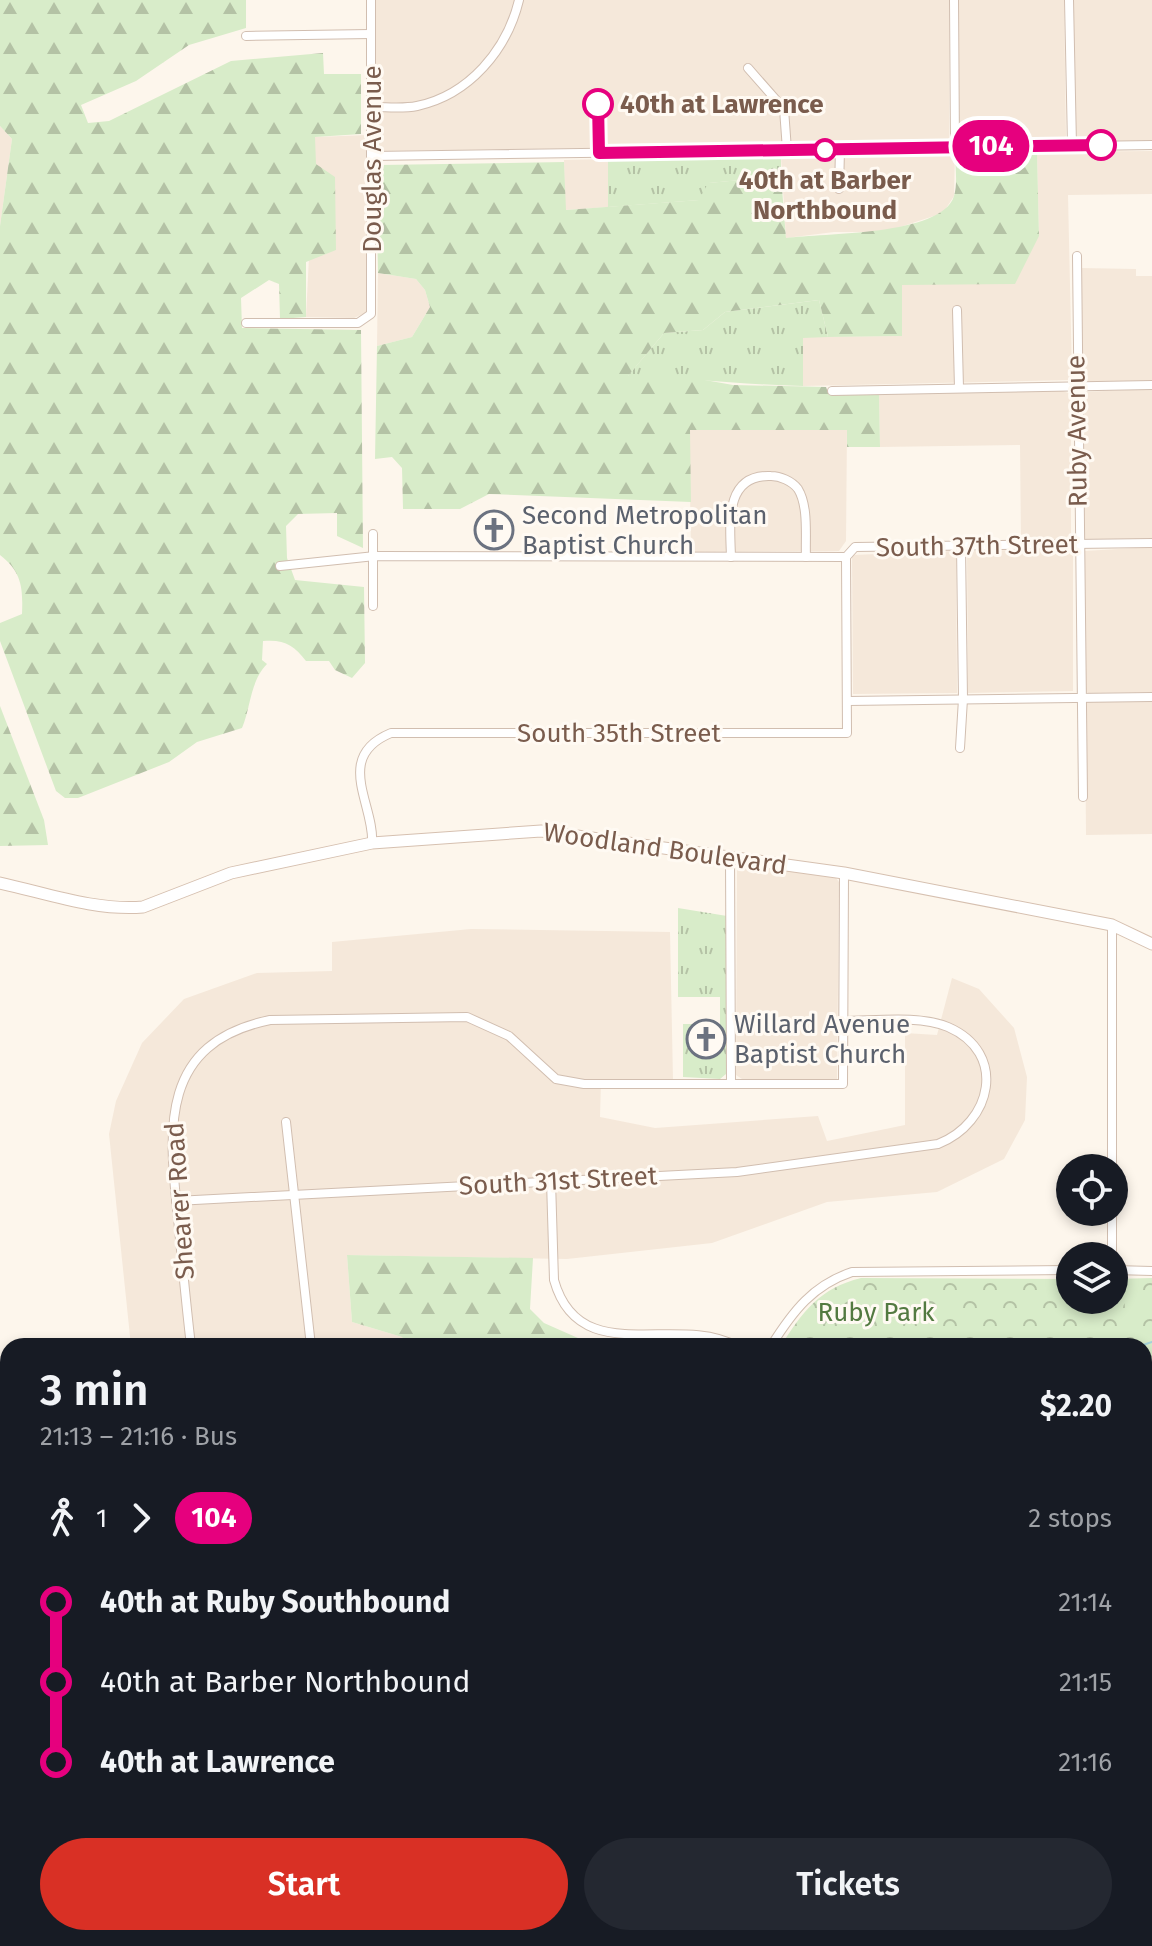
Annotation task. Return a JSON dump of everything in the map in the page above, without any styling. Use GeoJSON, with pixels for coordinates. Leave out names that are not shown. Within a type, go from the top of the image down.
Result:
{"type":"FeatureCollection","features":[{"type":"Feature","properties":{"kind":"street","name":"Douglas Avenue"},"geometry":{"type":"LineString","coordinates":[[246,323],[358,323],[369,317],[373,306],[371,0]]}},
{"type":"Feature","properties":{"kind":"street"},"geometry":{"type":"LineString","coordinates":[[373,107],[413,107],[446,96],[465,84],[496,53],[519,0]]}},
{"type":"Feature","properties":{"kind":"street"},"geometry":{"type":"LineString","coordinates":[[954,0],[955,147]]}},
{"type":"Feature","properties":{"kind":"street"},"geometry":{"type":"LineString","coordinates":[[1069,0],[1072,145]]}},
{"type":"Feature","properties":{"kind":"street"},"geometry":{"type":"LineString","coordinates":[[246,36],[371,34]]}},
{"type":"Feature","properties":{"kind":"street"},"geometry":{"type":"LineString","coordinates":[[748,68],[784,109],[787,150]]}},
{"type":"Feature","properties":{"kind":"street"},"geometry":{"type":"LineString","coordinates":[[372,156],[1152,145]]}},
{"type":"Feature","properties":{"kind":"street"},"geometry":{"type":"LineString","coordinates":[[839,189],[840,150]]}},
{"type":"Feature","properties":{"kind":"street","name":"Ruby Avenue"},"geometry":{"type":"LineString","coordinates":[[1077,256],[1076,386],[1083,797]]}},
{"type":"Feature","properties":{"kind":"street"},"geometry":{"type":"LineString","coordinates":[[957,310],[959,388]]}},
{"type":"Feature","properties":{"kind":"street"},"geometry":{"type":"LineString","coordinates":[[832,391],[1152,385]]}},
{"type":"Feature","properties":{"kind":"street"},"geometry":{"type":"LineString","coordinates":[[731,557],[729,516],[733,498],[750,479],[779,476],[798,489],[804,508],[806,557]]}},
{"type":"Feature","properties":{"kind":"street"},"geometry":{"type":"LineString","coordinates":[[373,534],[373,606]]}},
{"type":"Feature","properties":{"kind":"street","name":"South 37th Street"},"geometry":{"type":"LineString","coordinates":[[280,566],[375,556],[846,557],[855,547],[1152,543]]}},
{"type":"Feature","properties":{"kind":"street"},"geometry":{"type":"LineString","coordinates":[[960,748],[963,699],[961,546]]}},
{"type":"Feature","properties":{"kind":"street"},"geometry":{"type":"LineString","coordinates":[[846,557],[848,701],[1152,697]]}},
{"type":"Feature","properties":{"kind":"street","name":"South 35th Street"},"geometry":{"type":"LineString","coordinates":[[372,843],[371,821],[358,779],[369,750],[379,738],[391,733],[847,733],[848,701]]}},
{"type":"Feature","properties":{"kind":"street","name":"Woodland Boulevard"},"geometry":{"type":"LineString","coordinates":[[0,883],[119,908],[143,907],[231,873],[372,843],[541,831],[844,873],[1112,925],[1152,944]]}},
{"type":"Feature","properties":{"kind":"street"},"geometry":{"type":"LineString","coordinates":[[730,857],[731,1083],[843,1084],[844,873]]}},
{"type":"Feature","properties":{"kind":"street"},"geometry":{"type":"LineString","coordinates":[[1112,925],[1112,1154]]}},
{"type":"Feature","properties":{"kind":"street","name":"Shearer Road"},"geometry":{"type":"LineString","coordinates":[[190,1338],[170,1136],[176,1095],[194,1060],[216,1039],[243,1026],[270,1020],[467,1017],[509,1036],[556,1079],[599,1085],[731,1083]]}},
{"type":"Feature","properties":{"kind":"street","name":"South 31st Street"},"geometry":{"type":"LineString","coordinates":[[176,1201],[737,1172],[938,1144],[968,1127],[984,1103],[987,1085],[977,1051],[962,1035],[946,1026],[843,1021]]}},
{"type":"Feature","properties":{"kind":"street"},"geometry":{"type":"LineString","coordinates":[[286,1122],[310,1338]]}},
{"type":"Feature","properties":{"kind":"street"},"geometry":{"type":"LineString","coordinates":[[551,1181],[552,1264],[558,1292],[575,1316],[596,1329],[627,1335],[717,1338]]}},
{"type":"Feature","properties":{"kind":"street"},"geometry":{"type":"LineString","coordinates":[[777,1338],[810,1294],[824,1283],[852,1272],[1056,1270]]}},
{"type":"Feature","properties":{"kind":"street"},"geometry":{"type":"LineString","coordinates":[[1128,1270],[1152,1271]]}},
{"type":"Feature","properties":{"kind":"shaded area"},"geometry":{"type":"Polygon","coordinates":[[[374,0],[949,0],[949,138],[944,142],[835,145],[381,151],[375,143],[374,0]]]}},
{"type":"Feature","properties":{"kind":"shaded area"},"geometry":{"type":"Polygon","coordinates":[[[958,0],[1064,0],[1066,136],[1063,140],[963,142],[958,139],[958,0]]]}},
{"type":"Feature","properties":{"kind":"shaded area"},"geometry":{"type":"Polygon","coordinates":[[[1073,0],[1152,0],[1152,141],[1080,141],[1075,138],[1073,0]]]}},
{"type":"Feature","properties":{"kind":"shaded area"},"geometry":{"type":"Polygon","coordinates":[[[0,126],[12,139],[0,226],[0,126]]]}},
{"type":"Feature","properties":{"kind":"shaded area"},"geometry":{"type":"Polygon","coordinates":[[[368,135],[367,312],[354,318],[306,317],[315,137],[368,135]]]}},
{"type":"Feature","properties":{"kind":"shaded area"},"geometry":{"type":"Polygon","coordinates":[[[1152,151],[1152,194],[1068,195],[1072,375],[1069,380],[803,386],[803,337],[902,336],[901,285],[1039,236],[1037,152],[1152,151]]]}},
{"type":"Feature","properties":{"kind":"shaded area"},"geometry":{"type":"Polygon","coordinates":[[[955,152],[954,196],[943,213],[885,232],[834,232],[786,238],[781,156],[955,152]]]}},
{"type":"Feature","properties":{"kind":"shaded area"},"geometry":{"type":"Polygon","coordinates":[[[608,159],[608,207],[565,210],[564,160],[608,159]]]}},
{"type":"Feature","properties":{"kind":"shaded area"},"geometry":{"type":"Polygon","coordinates":[[[1080,268],[1136,269],[1136,276],[1152,276],[1152,381],[1087,382],[1082,378],[1080,268]]]}},
{"type":"Feature","properties":{"kind":"shaded area"},"geometry":{"type":"Polygon","coordinates":[[[378,273],[416,279],[425,290],[430,307],[412,337],[377,346],[378,273]]]}},
{"type":"Feature","properties":{"kind":"shaded area"},"geometry":{"type":"Polygon","coordinates":[[[1152,389],[1152,539],[1085,540],[1082,392],[1152,389]]]}},
{"type":"Feature","properties":{"kind":"shaded area"},"geometry":{"type":"Polygon","coordinates":[[[1060,390],[1071,394],[1071,540],[1021,540],[1020,445],[880,447],[879,393],[1060,390]]]}},
{"type":"Feature","properties":{"kind":"shaded area"},"geometry":{"type":"Polygon","coordinates":[[[689,430],[847,430],[846,541],[839,551],[691,552],[689,430]]]}},
{"type":"Feature","properties":{"kind":"shaded area"},"geometry":{"type":"Polygon","coordinates":[[[1152,547],[1152,692],[1088,693],[1085,690],[1084,551],[1152,547]]]}},
{"type":"Feature","properties":{"kind":"shaded area"},"geometry":{"type":"Polygon","coordinates":[[[1069,549],[1073,554],[1073,691],[968,693],[967,551],[1069,549]]]}},
{"type":"Feature","properties":{"kind":"shaded area"},"geometry":{"type":"Polygon","coordinates":[[[956,551],[957,693],[853,694],[852,555],[956,551]]]}},
{"type":"Feature","properties":{"kind":"shaded area"},"geometry":{"type":"Polygon","coordinates":[[[1152,701],[1152,834],[1086,835],[1085,702],[1152,701]]]}},
{"type":"Feature","properties":{"kind":"shaded area"},"geometry":{"type":"Polygon","coordinates":[[[744,865],[836,878],[839,882],[837,1079],[742,1079],[736,1075],[737,870],[744,865]]]}},
{"type":"Feature","properties":{"kind":"shaded area"},"geometry":{"type":"Polygon","coordinates":[[[471,929],[670,932],[673,1080],[601,1080],[600,1117],[655,1128],[818,1116],[827,1141],[905,1125],[905,1033],[937,1035],[952,978],[979,989],[1014,1028],[1027,1077],[1025,1120],[1004,1159],[937,1192],[827,1202],[712,1243],[567,1259],[347,1255],[352,1322],[403,1338],[130,1338],[109,1134],[116,1101],[142,1043],[184,999],[257,973],[332,971],[332,942],[471,929]]]}},
{"type":"Feature","properties":{"kind":"green space"},"geometry":{"type":"Polygon","coordinates":[[[0,0],[246,0],[246,28],[189,45],[136,81],[81,105],[88,123],[109,121],[231,61],[323,53],[324,74],[361,74],[361,134],[315,137],[316,164],[335,177],[336,250],[306,262],[306,317],[280,319],[279,284],[269,280],[241,298],[242,328],[361,330],[363,548],[337,536],[337,513],[298,514],[286,526],[287,558],[295,580],[364,587],[365,663],[352,678],[335,670],[329,661],[306,661],[288,644],[263,641],[262,660],[267,664],[254,686],[242,728],[197,742],[169,762],[78,798],[65,798],[56,791],[0,641],[0,623],[22,614],[22,605],[17,574],[0,555],[0,226],[12,139],[0,126],[0,0]]]}},
{"type":"Feature","properties":{"kind":"green space"},"geometry":{"type":"Polygon","coordinates":[[[955,152],[1037,152],[1039,236],[1015,284],[902,285],[902,336],[828,337],[819,300],[725,312],[703,330],[664,333],[628,376],[688,377],[733,385],[826,387],[829,395],[879,393],[880,447],[847,447],[847,430],[690,430],[691,502],[489,494],[460,509],[403,509],[402,468],[392,457],[375,459],[377,346],[412,337],[430,307],[425,290],[416,279],[378,273],[376,170],[380,165],[564,162],[566,210],[699,200],[708,183],[781,176],[786,238],[879,230],[928,219],[945,209],[954,196],[955,152]]]}},
{"type":"Feature","properties":{"kind":"green space"},"geometry":{"type":"Polygon","coordinates":[[[781,156],[781,176],[709,183],[700,200],[608,207],[608,159],[781,156]]]}},
{"type":"Feature","properties":{"kind":"green space"},"geometry":{"type":"Polygon","coordinates":[[[819,300],[828,337],[803,338],[803,386],[627,377],[664,333],[703,330],[725,312],[819,300]]]}},
{"type":"Feature","properties":{"kind":"green space"},"geometry":{"type":"Polygon","coordinates":[[[0,706],[44,820],[48,845],[0,846],[0,706]]]}},
{"type":"Feature","properties":{"kind":"green space"},"geometry":{"type":"Polygon","coordinates":[[[678,908],[727,916],[726,1074],[720,1079],[683,1077],[683,1024],[720,1024],[720,997],[678,997],[678,908]]]}},
{"type":"Feature","properties":{"kind":"green space"},"geometry":{"type":"Polygon","coordinates":[[[347,1255],[533,1258],[530,1309],[544,1323],[578,1338],[403,1338],[352,1322],[347,1255]]]}},
{"type":"Feature","properties":{"kind":"green space","name":"Ruby Park"},"geometry":{"type":"Polygon","coordinates":[[[861,1278],[1056,1279],[1056,1314],[1128,1314],[1128,1279],[1152,1278],[1152,1338],[786,1338],[814,1303],[834,1288],[861,1278]]]}},
{"type":"Feature","properties":{"kind":"green space"},"geometry":{"type":"Polygon","coordinates":[[[1152,1290],[1152,1310],[1128,1311],[1128,1292],[1152,1290]]]}},
{"type":"Feature","properties":{"kind":"bus line","name":"104"},"geometry":{"type":"LineString","coordinates":[[598,104],[599,153],[1101,145]]}},
{"type":"Feature","properties":{"kind":"place","name":"40th at Lawrence"},"geometry":{"type":"Point","coordinates":[598,104]}},
{"type":"Feature","properties":{"kind":"place","name":"40th at Barber Northbound"},"geometry":{"type":"Point","coordinates":[825,150]}},
{"type":"Feature","properties":{"kind":"place","name":"Second Metropolitan Baptist Church"},"geometry":{"type":"Point","coordinates":[494,530]}},
{"type":"Feature","properties":{"kind":"place","name":"Willard Avenue Baptist Church"},"geometry":{"type":"Point","coordinates":[706,1039]}}]}
